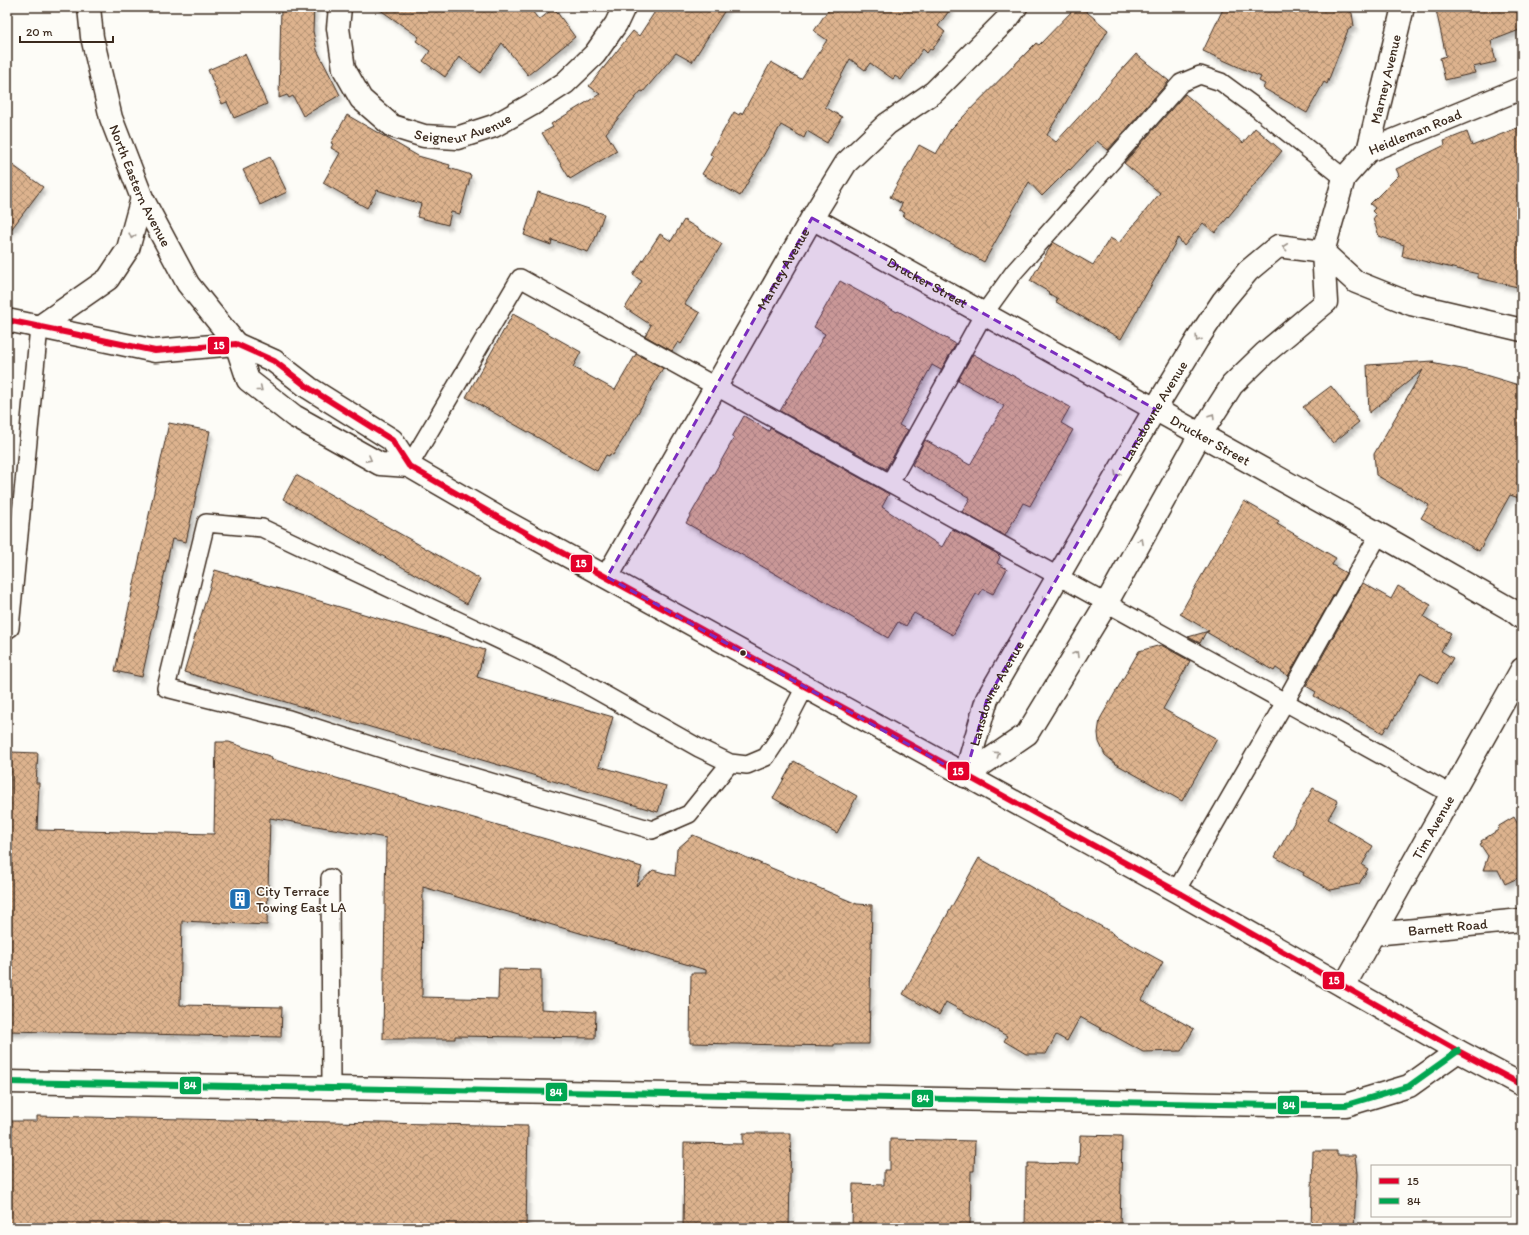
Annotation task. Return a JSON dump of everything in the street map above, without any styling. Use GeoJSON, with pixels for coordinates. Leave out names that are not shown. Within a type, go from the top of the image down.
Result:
{"type":"FeatureCollection","features":[{"type":"Feature","properties":{"kind":"street","name":"North Eastern Avenue"},"geometry":{"type":"LineString","coordinates":[[89,7],[92,37],[111,118],[142,198],[188,284],[236,344],[248,380],[294,416],[380,464],[409,466],[499,518],[1176,891],[1458,1051],[1521,1083]]}},
{"type":"Feature","properties":{"kind":"street","name":"Seigneur Avenue"},"geometry":{"type":"LineString","coordinates":[[340,7],[338,28],[344,69],[360,99],[392,126],[424,136],[457,138],[494,126],[531,105],[565,83],[594,54],[616,24],[624,7]]}},
{"type":"Feature","properties":{"kind":"street","name":"Marney Avenue"},"geometry":{"type":"LineString","coordinates":[[607,577],[812,218],[846,163],[887,124],[934,92],[1008,18],[1016,7]]}},
{"type":"Feature","properties":{"kind":"street","name":"Marney Avenue"},"geometry":{"type":"LineString","coordinates":[[1368,151],[1403,7]]}},
{"type":"Feature","properties":{"kind":"street","name":"Heidleman Road"},"geometry":{"type":"LineString","coordinates":[[1323,252],[1344,178],[1368,151],[1522,88]]}},
{"type":"Feature","properties":{"kind":"street"},"geometry":{"type":"LineString","coordinates":[[39,327],[108,279],[128,249],[142,198]]}},
{"type":"Feature","properties":{"kind":"street","name":"Drucker Street"},"geometry":{"type":"LineString","coordinates":[[812,218],[983,315],[1379,534],[1505,606],[1522,618]]}},
{"type":"Feature","properties":{"kind":"street","name":"Lansdowne Avenue"},"geometry":{"type":"LineString","coordinates":[[1278,246],[1323,252],[1326,302],[1265,353],[1232,385],[1200,435],[1106,604],[1027,734],[965,776],[987,699],[1155,409],[1223,301],[1248,271],[1278,246]]}},
{"type":"Feature","properties":{"kind":"street"},"geometry":{"type":"LineString","coordinates":[[1323,252],[1356,282],[1411,304],[1522,330]]}},
{"type":"Feature","properties":{"kind":"street"},"geometry":{"type":"LineString","coordinates":[[7,320],[155,351],[236,344]]}},
{"type":"Feature","properties":{"kind":"street","name":"North Eastern Avenue"},"geometry":{"type":"LineString","coordinates":[[236,344],[274,361],[309,388],[392,440],[409,466]]}},
{"type":"Feature","properties":{"kind":"street","name":"Tim Avenue"},"geometry":{"type":"LineString","coordinates":[[1344,986],[1522,669]]}},
{"type":"Feature","properties":{"kind":"street","name":"Barnett Road"},"geometry":{"type":"LineString","coordinates":[[1374,934],[1522,920]]}},
{"type":"Feature","properties":{"kind":"street"},"geometry":{"type":"LineString","coordinates":[[7,1082],[1275,1105],[1346,1105],[1409,1086],[1458,1051]]}},
{"type":"Feature","properties":{"kind":"lane"},"geometry":{"type":"LineString","coordinates":[[890,483],[983,315],[1014,272],[1181,82],[1200,75],[1221,82],[1258,108],[1344,178]]}},
{"type":"Feature","properties":{"kind":"lane"},"geometry":{"type":"LineString","coordinates":[[409,466],[520,278],[716,385],[1106,604],[1451,794]]}},
{"type":"Feature","properties":{"kind":"lane"},"geometry":{"type":"LineString","coordinates":[[7,630],[10,628],[39,327]]}},
{"type":"Feature","properties":{"kind":"lane"},"geometry":{"type":"LineString","coordinates":[[730,763],[689,814],[652,830],[407,757],[289,719],[166,688],[206,523],[262,528],[550,664],[699,748],[730,763],[747,765],[766,757],[778,739],[805,687]]}},
{"type":"Feature","properties":{"kind":"lane"},"geometry":{"type":"LineString","coordinates":[[1176,891],[1285,702],[1379,534]]}},
{"type":"Feature","properties":{"kind":"lane"},"geometry":{"type":"LineString","coordinates":[[330,878],[331,1088]]}},
{"type":"Feature","properties":{"kind":"highlighted area"},"geometry":{"type":"Polygon","coordinates":[[[812,218],[1155,409],[987,699],[965,776],[607,577],[812,218]]]}},
{"type":"Feature","properties":{"kind":"building"},"geometry":{"type":"Polygon","coordinates":[[[281,7],[314,7],[313,31],[317,50],[340,95],[303,116],[293,96],[289,98],[287,95],[279,98],[281,7]]]}},
{"type":"Feature","properties":{"kind":"building"},"geometry":{"type":"Polygon","coordinates":[[[376,7],[529,7],[539,20],[554,8],[575,37],[528,75],[502,43],[481,73],[459,57],[445,77],[423,61],[430,51],[416,41],[419,37],[376,7]]]}},
{"type":"Feature","properties":{"kind":"building"},"geometry":{"type":"Polygon","coordinates":[[[658,7],[727,7],[692,62],[676,53],[643,92],[641,91],[606,133],[617,151],[570,179],[542,133],[553,127],[551,124],[600,94],[589,86],[633,31],[639,36],[658,7]]]}},
{"type":"Feature","properties":{"kind":"building"},"geometry":{"type":"Polygon","coordinates":[[[830,7],[952,7],[938,26],[945,32],[932,50],[930,49],[927,53],[923,49],[901,80],[895,76],[893,79],[870,63],[865,70],[850,59],[825,107],[842,117],[827,143],[807,131],[804,138],[781,125],[740,196],[702,174],[713,156],[710,154],[734,112],[739,115],[740,113],[742,114],[771,62],[801,79],[827,40],[814,31],[830,7]]]}},
{"type":"Feature","properties":{"kind":"building"},"geometry":{"type":"Polygon","coordinates":[[[1076,7],[1081,7],[1108,30],[1047,135],[1056,142],[1136,54],[1169,81],[1108,150],[1097,141],[1070,170],[1069,169],[1042,196],[1029,182],[984,262],[903,216],[905,213],[899,210],[902,204],[890,197],[919,145],[936,154],[951,129],[1036,43],[1039,45],[1076,7]]]}},
{"type":"Feature","properties":{"kind":"building"},"geometry":{"type":"Polygon","coordinates":[[[1224,7],[1340,7],[1352,13],[1354,26],[1348,30],[1327,84],[1324,82],[1307,113],[1263,88],[1265,84],[1259,81],[1261,77],[1203,51],[1224,7]]]}},
{"type":"Feature","properties":{"kind":"building"},"geometry":{"type":"Polygon","coordinates":[[[1452,7],[1522,7],[1522,29],[1491,41],[1496,62],[1473,67],[1475,73],[1445,80],[1440,58],[1446,56],[1436,10],[1452,7]]]}},
{"type":"Feature","properties":{"kind":"building"},"geometry":{"type":"Polygon","coordinates":[[[245,54],[267,104],[234,118],[227,102],[222,104],[208,70],[245,54]]]}},
{"type":"Feature","properties":{"kind":"building"},"geometry":{"type":"Polygon","coordinates":[[[1185,94],[1243,143],[1255,128],[1282,151],[1215,233],[1203,223],[1184,246],[1178,238],[1121,339],[1056,302],[1058,299],[1030,281],[1053,242],[1093,265],[1110,238],[1119,243],[1160,193],[1124,163],[1185,94]]]}},
{"type":"Feature","properties":{"kind":"building"},"geometry":{"type":"Polygon","coordinates":[[[347,115],[418,156],[450,165],[449,168],[471,175],[460,214],[451,212],[448,225],[417,217],[421,204],[377,190],[367,208],[323,183],[340,153],[331,148],[333,144],[331,143],[347,115]]]}},
{"type":"Feature","properties":{"kind":"building"},"geometry":{"type":"Polygon","coordinates":[[[1522,126],[1522,288],[1478,278],[1478,274],[1402,256],[1404,245],[1379,236],[1373,219],[1376,215],[1372,211],[1375,208],[1370,204],[1399,175],[1396,169],[1445,145],[1444,141],[1467,132],[1472,146],[1522,126]]]}},
{"type":"Feature","properties":{"kind":"building"},"geometry":{"type":"Polygon","coordinates":[[[270,157],[287,192],[260,205],[243,170],[270,157]]]}},
{"type":"Feature","properties":{"kind":"building"},"geometry":{"type":"Polygon","coordinates":[[[7,161],[43,187],[7,235],[7,161]]]}},
{"type":"Feature","properties":{"kind":"building"},"geometry":{"type":"Polygon","coordinates":[[[538,192],[604,214],[595,239],[588,252],[552,240],[551,245],[524,235],[538,192]]]}},
{"type":"Feature","properties":{"kind":"building"},"geometry":{"type":"Polygon","coordinates":[[[684,220],[722,244],[685,304],[700,313],[681,344],[678,342],[672,351],[645,336],[651,325],[625,308],[642,281],[633,275],[660,234],[671,241],[684,220]]]}},
{"type":"Feature","properties":{"kind":"building"},"geometry":{"type":"Polygon","coordinates":[[[840,281],[897,312],[898,311],[956,344],[941,370],[932,365],[899,425],[908,430],[886,469],[780,411],[825,334],[814,327],[840,281]]]}},
{"type":"Feature","properties":{"kind":"building"},"geometry":{"type":"Polygon","coordinates":[[[513,314],[581,352],[573,367],[615,390],[636,354],[663,368],[624,438],[613,455],[606,455],[597,471],[466,397],[513,314]]]}},
{"type":"Feature","properties":{"kind":"building"},"geometry":{"type":"Polygon","coordinates":[[[973,354],[1070,407],[1061,423],[1073,430],[1030,506],[1023,503],[1005,536],[962,512],[970,498],[912,465],[925,440],[970,465],[1004,406],[958,380],[973,354]]]}},
{"type":"Feature","properties":{"kind":"building"},"geometry":{"type":"Polygon","coordinates":[[[1434,361],[1431,363],[1472,371],[1522,386],[1522,499],[1510,495],[1479,551],[1421,518],[1429,505],[1376,475],[1374,454],[1423,370],[1369,413],[1367,365],[1434,361]]]}},
{"type":"Feature","properties":{"kind":"building"},"geometry":{"type":"Polygon","coordinates":[[[1331,386],[1359,422],[1333,443],[1303,407],[1331,386]]]}},
{"type":"Feature","properties":{"kind":"building"},"geometry":{"type":"Polygon","coordinates":[[[744,416],[769,431],[770,428],[889,494],[882,507],[942,547],[952,529],[996,553],[1000,557],[997,563],[1007,569],[993,594],[983,589],[979,595],[976,594],[953,635],[914,613],[906,626],[898,622],[888,638],[686,523],[734,438],[732,437],[744,416]]]}},
{"type":"Feature","properties":{"kind":"building"},"geometry":{"type":"Polygon","coordinates":[[[169,423],[210,431],[186,542],[172,539],[142,677],[115,671],[169,423]]]}},
{"type":"Feature","properties":{"kind":"building"},"geometry":{"type":"Polygon","coordinates":[[[296,475],[480,579],[467,604],[283,499],[296,475]]]}},
{"type":"Feature","properties":{"kind":"building"},"geometry":{"type":"Polygon","coordinates":[[[1244,501],[1279,521],[1277,524],[1336,558],[1332,565],[1346,573],[1288,676],[1276,668],[1274,671],[1206,632],[1200,643],[1188,637],[1209,631],[1180,614],[1244,501]]]}},
{"type":"Feature","properties":{"kind":"building"},"geometry":{"type":"Polygon","coordinates":[[[215,570],[485,650],[477,677],[613,717],[599,766],[666,786],[658,812],[184,672],[215,570]]]}},
{"type":"Feature","properties":{"kind":"building"},"geometry":{"type":"Polygon","coordinates":[[[1363,583],[1391,599],[1398,586],[1431,605],[1424,617],[1451,633],[1441,651],[1453,658],[1438,683],[1420,673],[1389,727],[1387,726],[1383,733],[1314,696],[1316,692],[1306,686],[1363,583]]]}},
{"type":"Feature","properties":{"kind":"building"},"geometry":{"type":"Polygon","coordinates":[[[1161,645],[1190,661],[1163,709],[1217,739],[1182,801],[1116,764],[1105,755],[1099,742],[1098,733],[1100,719],[1139,651],[1161,645]]]}},
{"type":"Feature","properties":{"kind":"building"},"geometry":{"type":"Polygon","coordinates":[[[216,742],[229,742],[272,757],[271,759],[642,867],[636,886],[653,870],[675,876],[677,849],[693,835],[857,904],[872,905],[869,1044],[834,1044],[834,1046],[690,1043],[691,973],[706,973],[706,970],[423,887],[422,997],[498,999],[499,969],[541,970],[541,1009],[596,1012],[595,1038],[455,1036],[455,1039],[383,1039],[386,838],[270,818],[267,925],[182,921],[180,1005],[282,1007],[281,1037],[8,1031],[10,939],[7,939],[7,836],[9,836],[11,752],[38,753],[36,783],[39,783],[37,830],[214,834],[216,742]]]}},
{"type":"Feature","properties":{"kind":"building"},"geometry":{"type":"Polygon","coordinates":[[[794,761],[857,796],[837,833],[773,798],[794,761]]]}},
{"type":"Feature","properties":{"kind":"building"},"geometry":{"type":"Polygon","coordinates":[[[1313,788],[1338,801],[1328,819],[1373,846],[1362,865],[1368,869],[1359,884],[1331,890],[1303,875],[1304,873],[1275,857],[1313,788]]]}},
{"type":"Feature","properties":{"kind":"building"},"geometry":{"type":"Polygon","coordinates":[[[1514,817],[1522,832],[1522,876],[1505,884],[1498,870],[1483,870],[1488,856],[1480,844],[1482,843],[1481,841],[1498,830],[1499,826],[1514,817]]]}},
{"type":"Feature","properties":{"kind":"building"},"geometry":{"type":"Polygon","coordinates":[[[979,858],[1163,962],[1142,1000],[1194,1029],[1181,1051],[1143,1052],[1080,1017],[1067,1041],[1056,1035],[1046,1054],[1026,1054],[1004,1041],[1007,1036],[946,1002],[939,1015],[903,994],[979,858]]]}},
{"type":"Feature","properties":{"kind":"building"},"geometry":{"type":"Polygon","coordinates":[[[37,1116],[528,1126],[526,1228],[7,1228],[7,1121],[37,1121],[37,1116]]]}},
{"type":"Feature","properties":{"kind":"building"},"geometry":{"type":"Polygon","coordinates":[[[743,1133],[791,1133],[789,1228],[683,1228],[684,1143],[743,1144],[743,1133]]]}},
{"type":"Feature","properties":{"kind":"building"},"geometry":{"type":"Polygon","coordinates":[[[1080,1135],[1122,1136],[1120,1228],[1025,1228],[1026,1167],[1028,1167],[1028,1163],[1079,1164],[1080,1135]]]}},
{"type":"Feature","properties":{"kind":"building"},"geometry":{"type":"Polygon","coordinates":[[[890,1139],[975,1141],[974,1171],[971,1171],[970,1228],[852,1228],[853,1184],[884,1185],[884,1170],[890,1170],[890,1139]]]}},
{"type":"Feature","properties":{"kind":"building"},"geometry":{"type":"Polygon","coordinates":[[[1313,1151],[1337,1151],[1337,1155],[1355,1155],[1357,1174],[1354,1228],[1311,1228],[1313,1151]]]}},
{"type":"Feature","properties":{"kind":"transit line","name":"15"},"geometry":{"type":"LineString","coordinates":[[7,320],[155,351],[236,344],[274,361],[309,388],[392,440],[409,466],[499,518],[1176,891],[1458,1051],[1522,1085]]}},
{"type":"Feature","properties":{"kind":"transit line","name":"84"},"geometry":{"type":"LineString","coordinates":[[7,1082],[1275,1105],[1346,1105],[1409,1086],[1458,1051]]}},
{"type":"Feature","properties":{"kind":"place","name":"City Terrace Towing East LA"},"geometry":{"type":"Point","coordinates":[240,899]}}]}
